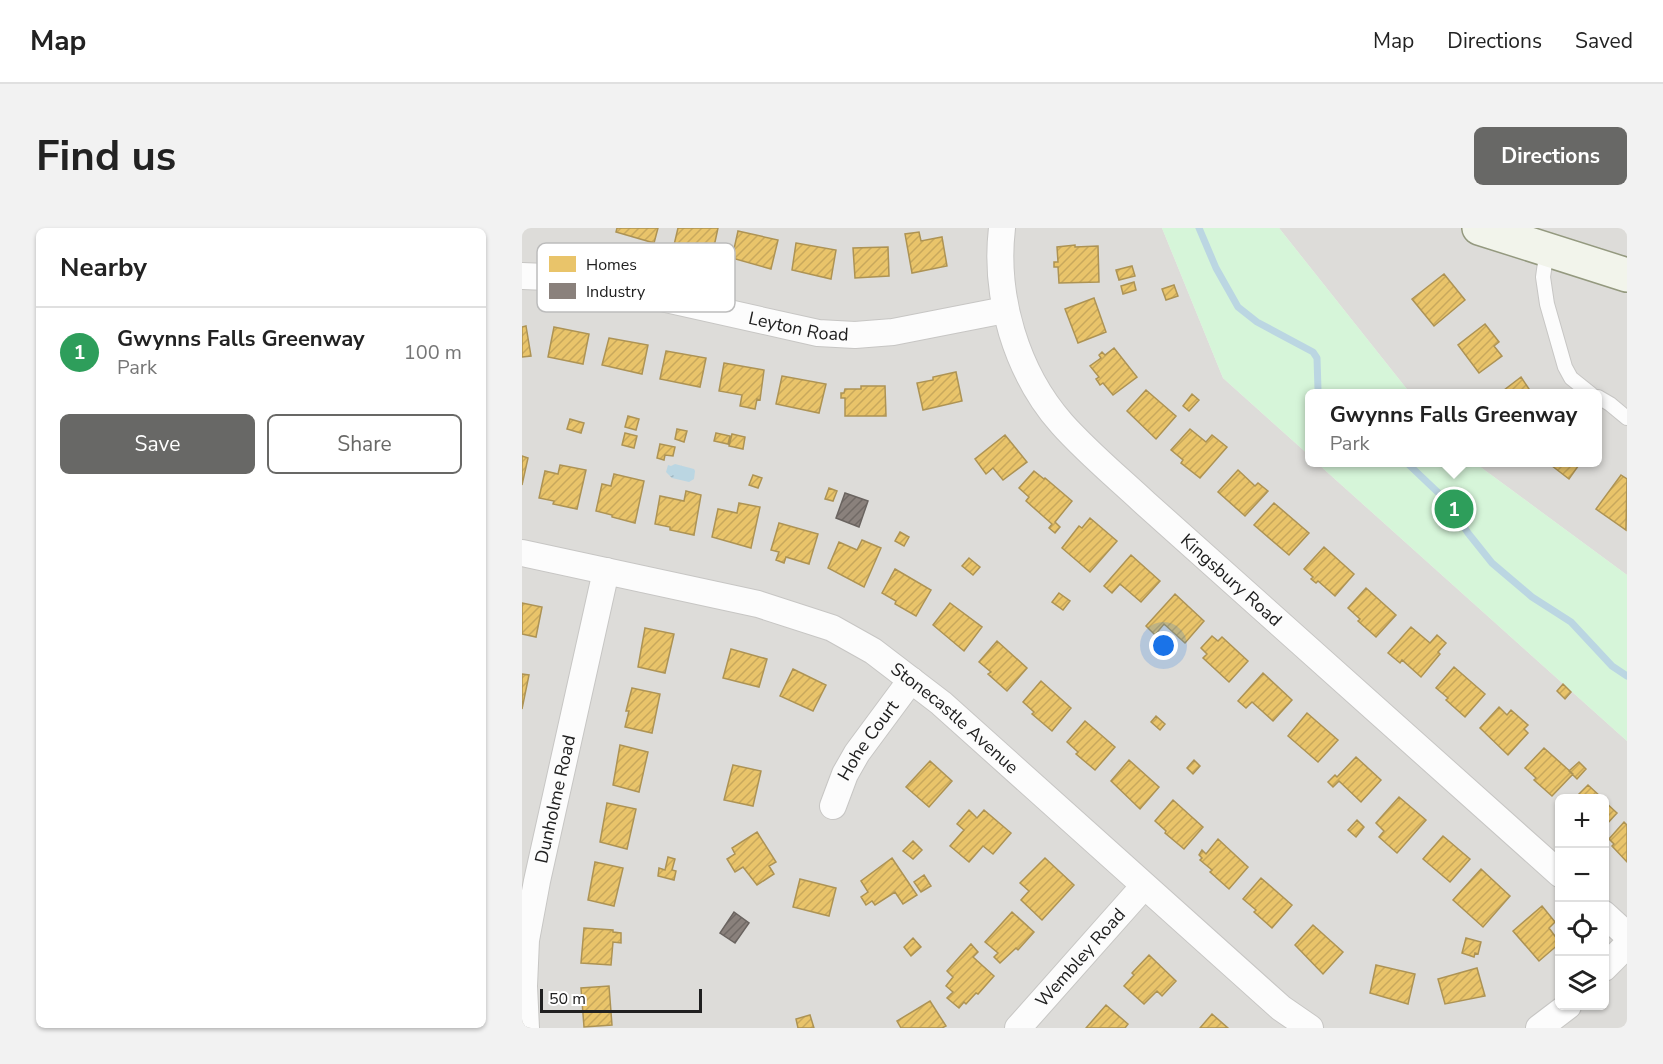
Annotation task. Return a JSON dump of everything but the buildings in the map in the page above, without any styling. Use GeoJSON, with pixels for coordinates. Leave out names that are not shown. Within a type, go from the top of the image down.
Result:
{"type":"FeatureCollection","features":[{"type":"Feature","properties":{"kind":"main road"},"geometry":{"type":"LineString","coordinates":[[1479,228],[1627,274]]}},
{"type":"Feature","properties":{"kind":"street","name":"Kingsbury Road"},"geometry":{"type":"LineString","coordinates":[[1002,228],[1001,267],[1005,310],[1013,338],[1031,377],[1060,423],[1085,448],[1555,870]]}},
{"type":"Feature","properties":{"kind":"street","name":"Leyton Road"},"geometry":{"type":"LineString","coordinates":[[522,276],[537,277]]}},
{"type":"Feature","properties":{"kind":"street","name":"Leyton Road"},"geometry":{"type":"LineString","coordinates":[[722,312],[818,333],[855,335],[894,332],[1005,310]]}},
{"type":"Feature","properties":{"kind":"street","name":"Stonecastle Avenue"},"geometry":{"type":"LineString","coordinates":[[522,553],[758,604],[832,628],[873,651],[941,703],[1281,1008],[1310,1028]]}},
{"type":"Feature","properties":{"kind":"street","name":"Dunholme Road"},"geometry":{"type":"LineString","coordinates":[[526,1028],[524,986],[526,940],[606,571]]}},
{"type":"Feature","properties":{"kind":"street","name":"Hohe Court"},"geometry":{"type":"LineString","coordinates":[[832,806],[845,774],[857,753],[911,680]]}},
{"type":"Feature","properties":{"kind":"street","name":"Wembley Road"},"geometry":{"type":"LineString","coordinates":[[1018,1028],[1144,886]]}},
{"type":"Feature","properties":{"kind":"street"},"geometry":{"type":"LineString","coordinates":[[1609,918],[1627,935]]}},
{"type":"Feature","properties":{"kind":"street"},"geometry":{"type":"LineString","coordinates":[[1609,964],[1627,945]]}},
{"type":"Feature","properties":{"kind":"street"},"geometry":{"type":"LineString","coordinates":[[1539,1028],[1562,1010]]}},
{"type":"Feature","properties":{"kind":"lane"},"geometry":{"type":"LineString","coordinates":[[1547,249],[1543,277],[1547,304],[1564,367],[1571,378],[1586,389]]}},
{"type":"Feature","properties":{"kind":"lane"},"geometry":{"type":"LineString","coordinates":[[1602,399],[1627,418]]}},
{"type":"Feature","properties":{"kind":"shaded area"},"geometry":{"type":"Polygon","coordinates":[[[522,228],[1162,228],[1223,378],[1305,452],[1305,467],[1321,467],[1627,741],[1627,1028],[522,1028],[522,228]]]}},
{"type":"Feature","properties":{"kind":"shaded area"},"geometry":{"type":"Polygon","coordinates":[[[1279,228],[1627,228],[1627,575],[1480,467],[1602,467],[1602,389],[1407,389],[1279,228]]]}},
{"type":"Feature","properties":{"kind":"green space"},"geometry":{"type":"Polygon","coordinates":[[[1162,228],[1279,228],[1407,389],[1305,389],[1305,452],[1223,378],[1162,228]]]}},
{"type":"Feature","properties":{"kind":"green space"},"geometry":{"type":"Polygon","coordinates":[[[1321,467],[1480,467],[1627,575],[1627,741],[1321,467]]]}},
{"type":"Feature","properties":{"kind":"water"},"geometry":{"type":"Polygon","coordinates":[[[675,464],[694,469],[694,479],[689,482],[672,478],[666,472],[668,465],[675,464]]]}},
{"type":"Feature","properties":{"kind":"waterway"},"geometry":{"type":"LineString","coordinates":[[1199,228],[1216,268],[1238,307],[1257,322],[1313,352],[1317,358],[1318,389]]}},
{"type":"Feature","properties":{"kind":"waterway"},"geometry":{"type":"LineString","coordinates":[[1411,467],[1448,502],[1468,533],[1492,563],[1532,597],[1571,622],[1612,666],[1627,676]]}},
{"type":"Feature","properties":{"kind":"place","name":"Gwynns Falls Greenway"},"geometry":{"type":"Point","coordinates":[1454,509]}}]}
